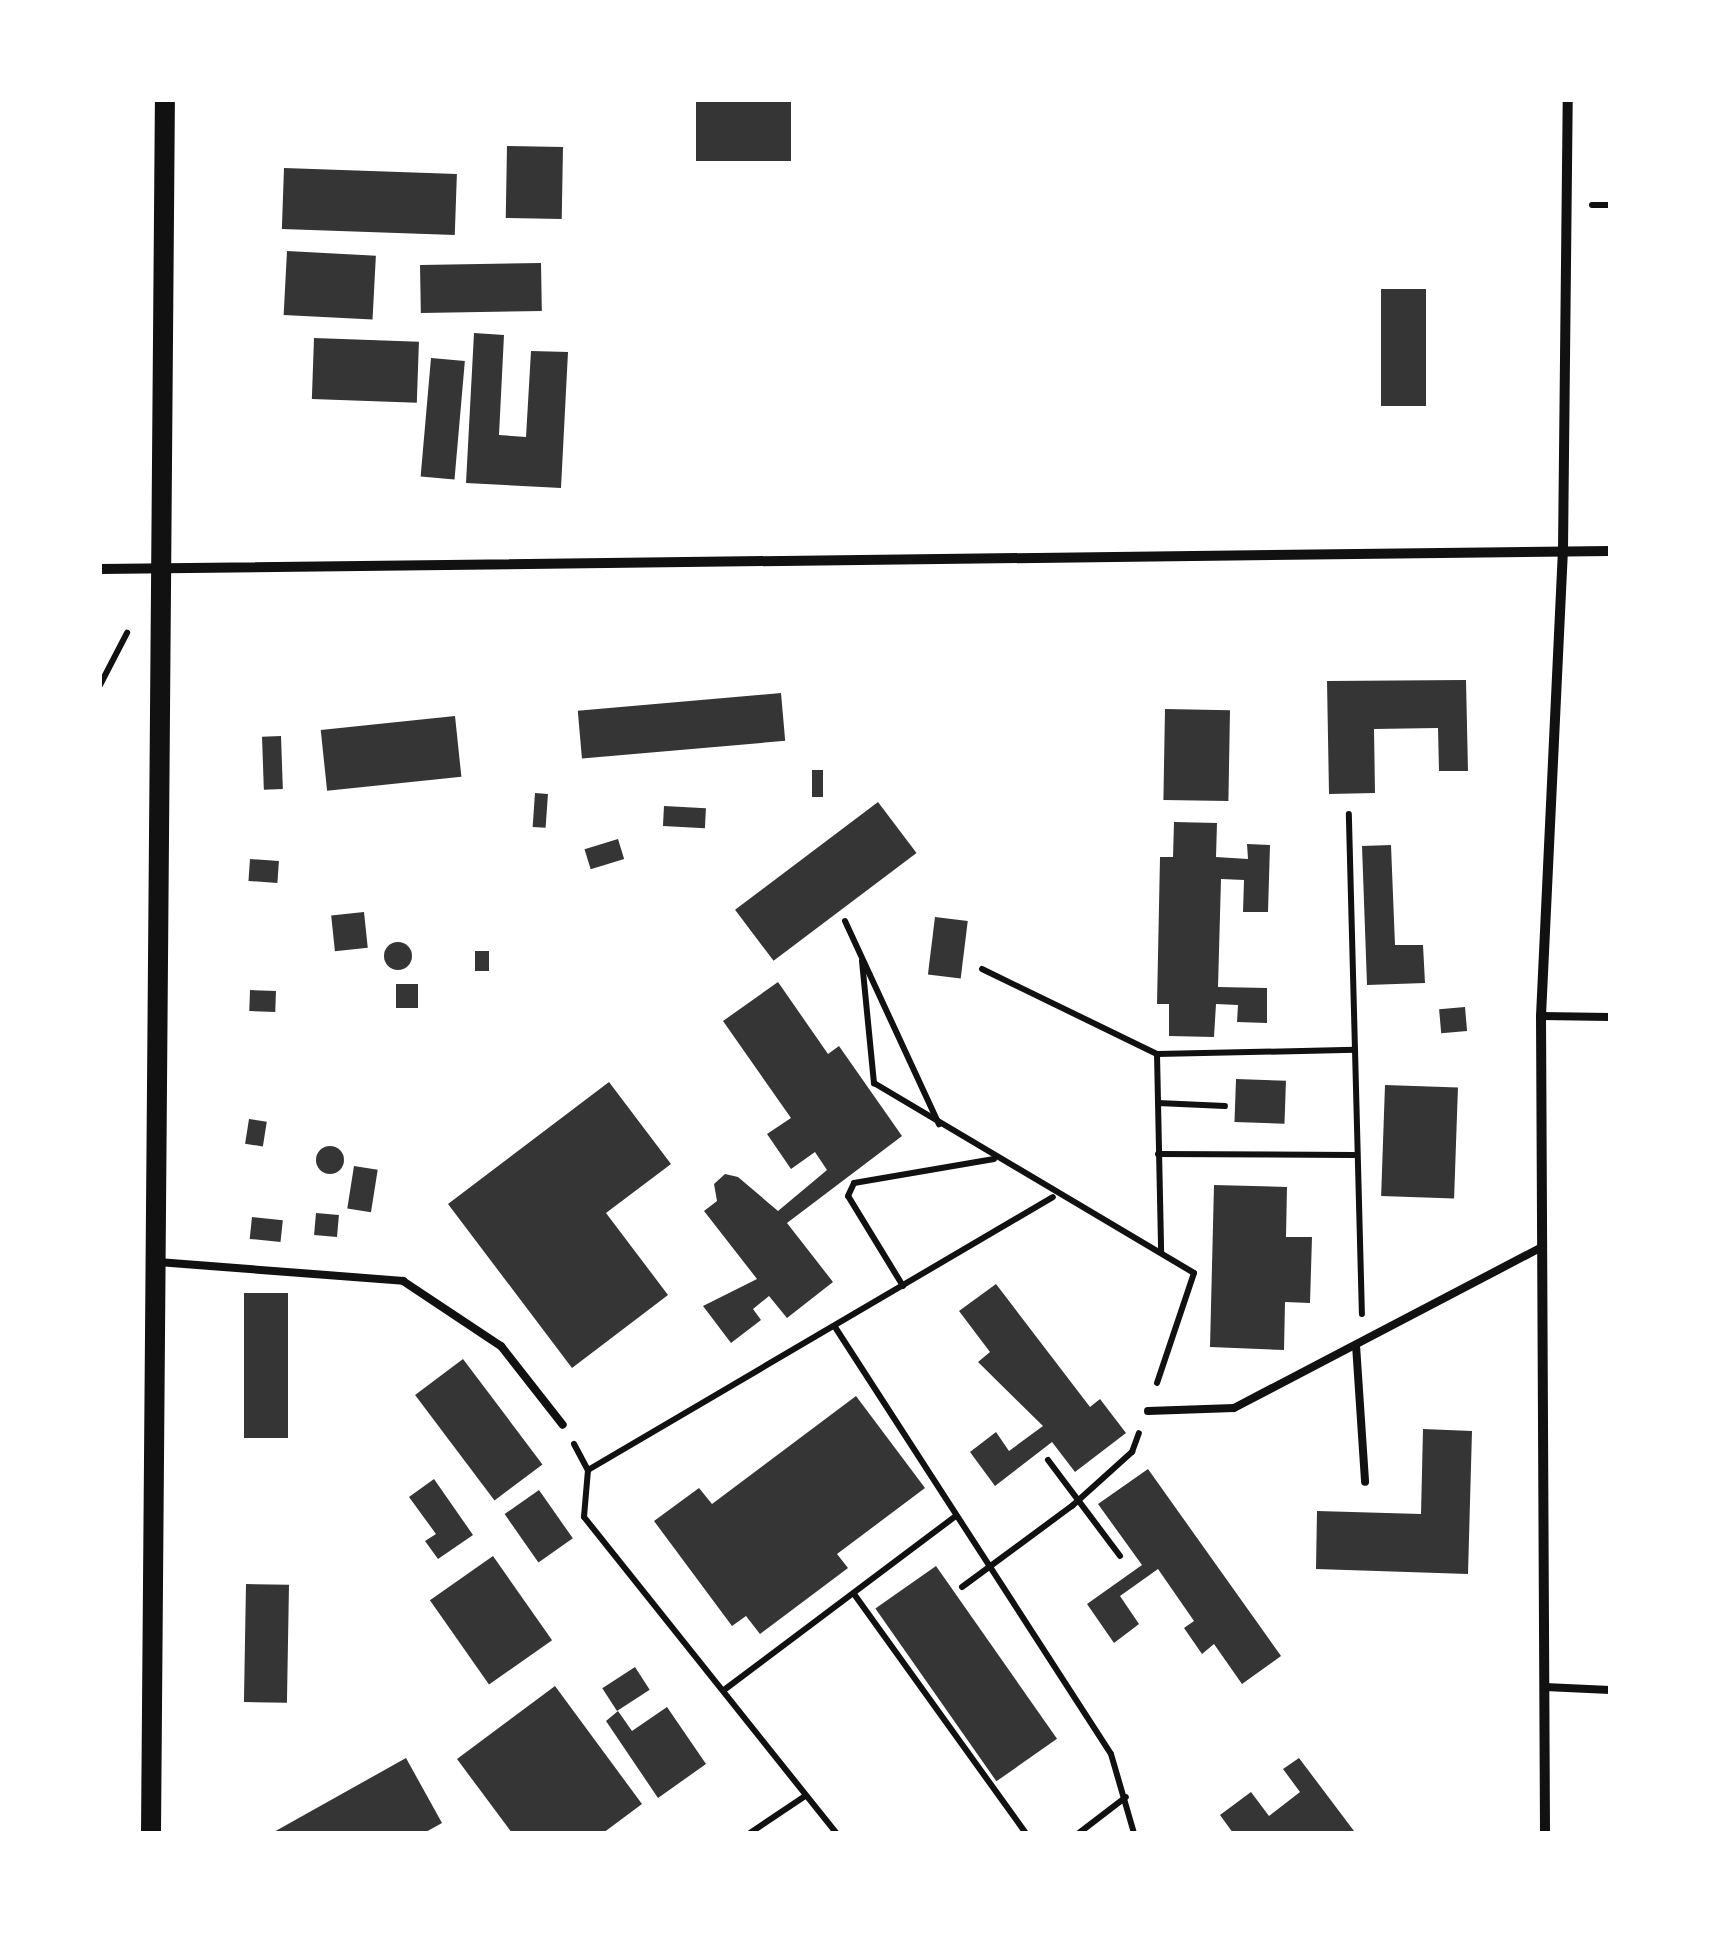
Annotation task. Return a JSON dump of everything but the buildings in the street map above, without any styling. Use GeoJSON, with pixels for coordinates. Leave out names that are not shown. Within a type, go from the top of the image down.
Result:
{"type":"FeatureCollection","features":[{"type":"Feature","properties":{"kind":"main road"},"geometry":{"type":"LineString","coordinates":[[151,1833],[166,100]]}},
{"type":"Feature","properties":{"kind":"street"},"geometry":{"type":"LineString","coordinates":[[1546,1833],[1542,1016],[1563,550],[1568,100]]}},
{"type":"Feature","properties":{"kind":"street"},"geometry":{"type":"LineString","coordinates":[[100,568],[1610,551]]}},
{"type":"Feature","properties":{"kind":"lane"},"geometry":{"type":"LineString","coordinates":[[1542,1016],[1610,1018]]}},
{"type":"Feature","properties":{"kind":"lane"},"geometry":{"type":"LineString","coordinates":[[1148,1411],[1234,1408],[1542,1247]]}},
{"type":"Feature","properties":{"kind":"lane"},"geometry":{"type":"LineString","coordinates":[[154,1262],[403,1282],[500,1346],[563,1425]]}},
{"type":"Feature","properties":{"kind":"lane"},"geometry":{"type":"LineString","coordinates":[[1360,1343],[1365,1482]]}},
{"type":"Feature","properties":{"kind":"lane"},"geometry":{"type":"LineString","coordinates":[[1545,1687],[1610,1690]]}},
{"type":"Feature","properties":{"kind":"path"},"geometry":{"type":"LineString","coordinates":[[1349,814],[1360,1343]]}},
{"type":"Feature","properties":{"kind":"path"},"geometry":{"type":"LineString","coordinates":[[845,921],[940,1128]]}},
{"type":"Feature","properties":{"kind":"path"},"geometry":{"type":"LineString","coordinates":[[862,961],[874,1083],[1053,1197],[1194,1273],[1132,1452],[1078,1499],[962,1587]]}},
{"type":"Feature","properties":{"kind":"path"},"geometry":{"type":"LineString","coordinates":[[982,969],[1157,1054],[1355,1050]]}},
{"type":"Feature","properties":{"kind":"path"},"geometry":{"type":"LineString","coordinates":[[1157,1054],[1161,1252]]}},
{"type":"Feature","properties":{"kind":"path"},"geometry":{"type":"LineString","coordinates":[[1158,1103],[1224,1106]]}},
{"type":"Feature","properties":{"kind":"path"},"geometry":{"type":"LineString","coordinates":[[1158,1154],[1354,1155]]}},
{"type":"Feature","properties":{"kind":"path"},"geometry":{"type":"LineString","coordinates":[[904,1286],[848,1196],[854,1183],[995,1159]]}},
{"type":"Feature","properties":{"kind":"path"},"geometry":{"type":"LineString","coordinates":[[588,1470],[1053,1197]]}},
{"type":"Feature","properties":{"kind":"path"},"geometry":{"type":"LineString","coordinates":[[834,1327],[1110,1754],[1134,1833]]}},
{"type":"Feature","properties":{"kind":"path"},"geometry":{"type":"LineString","coordinates":[[563,1425],[588,1470],[584,1517],[836,1833]]}},
{"type":"Feature","properties":{"kind":"path"},"geometry":{"type":"LineString","coordinates":[[1048,1460],[1120,1556]]}},
{"type":"Feature","properties":{"kind":"path"},"geometry":{"type":"LineString","coordinates":[[724,1690],[956,1516]]}},
{"type":"Feature","properties":{"kind":"path"},"geometry":{"type":"LineString","coordinates":[[854,1594],[1026,1833]]}},
{"type":"Feature","properties":{"kind":"path"},"geometry":{"type":"LineString","coordinates":[[750,1833],[805,1796]]}},
{"type":"Feature","properties":{"kind":"path"},"geometry":{"type":"LineString","coordinates":[[1079,1833],[1126,1797]]}}]}
